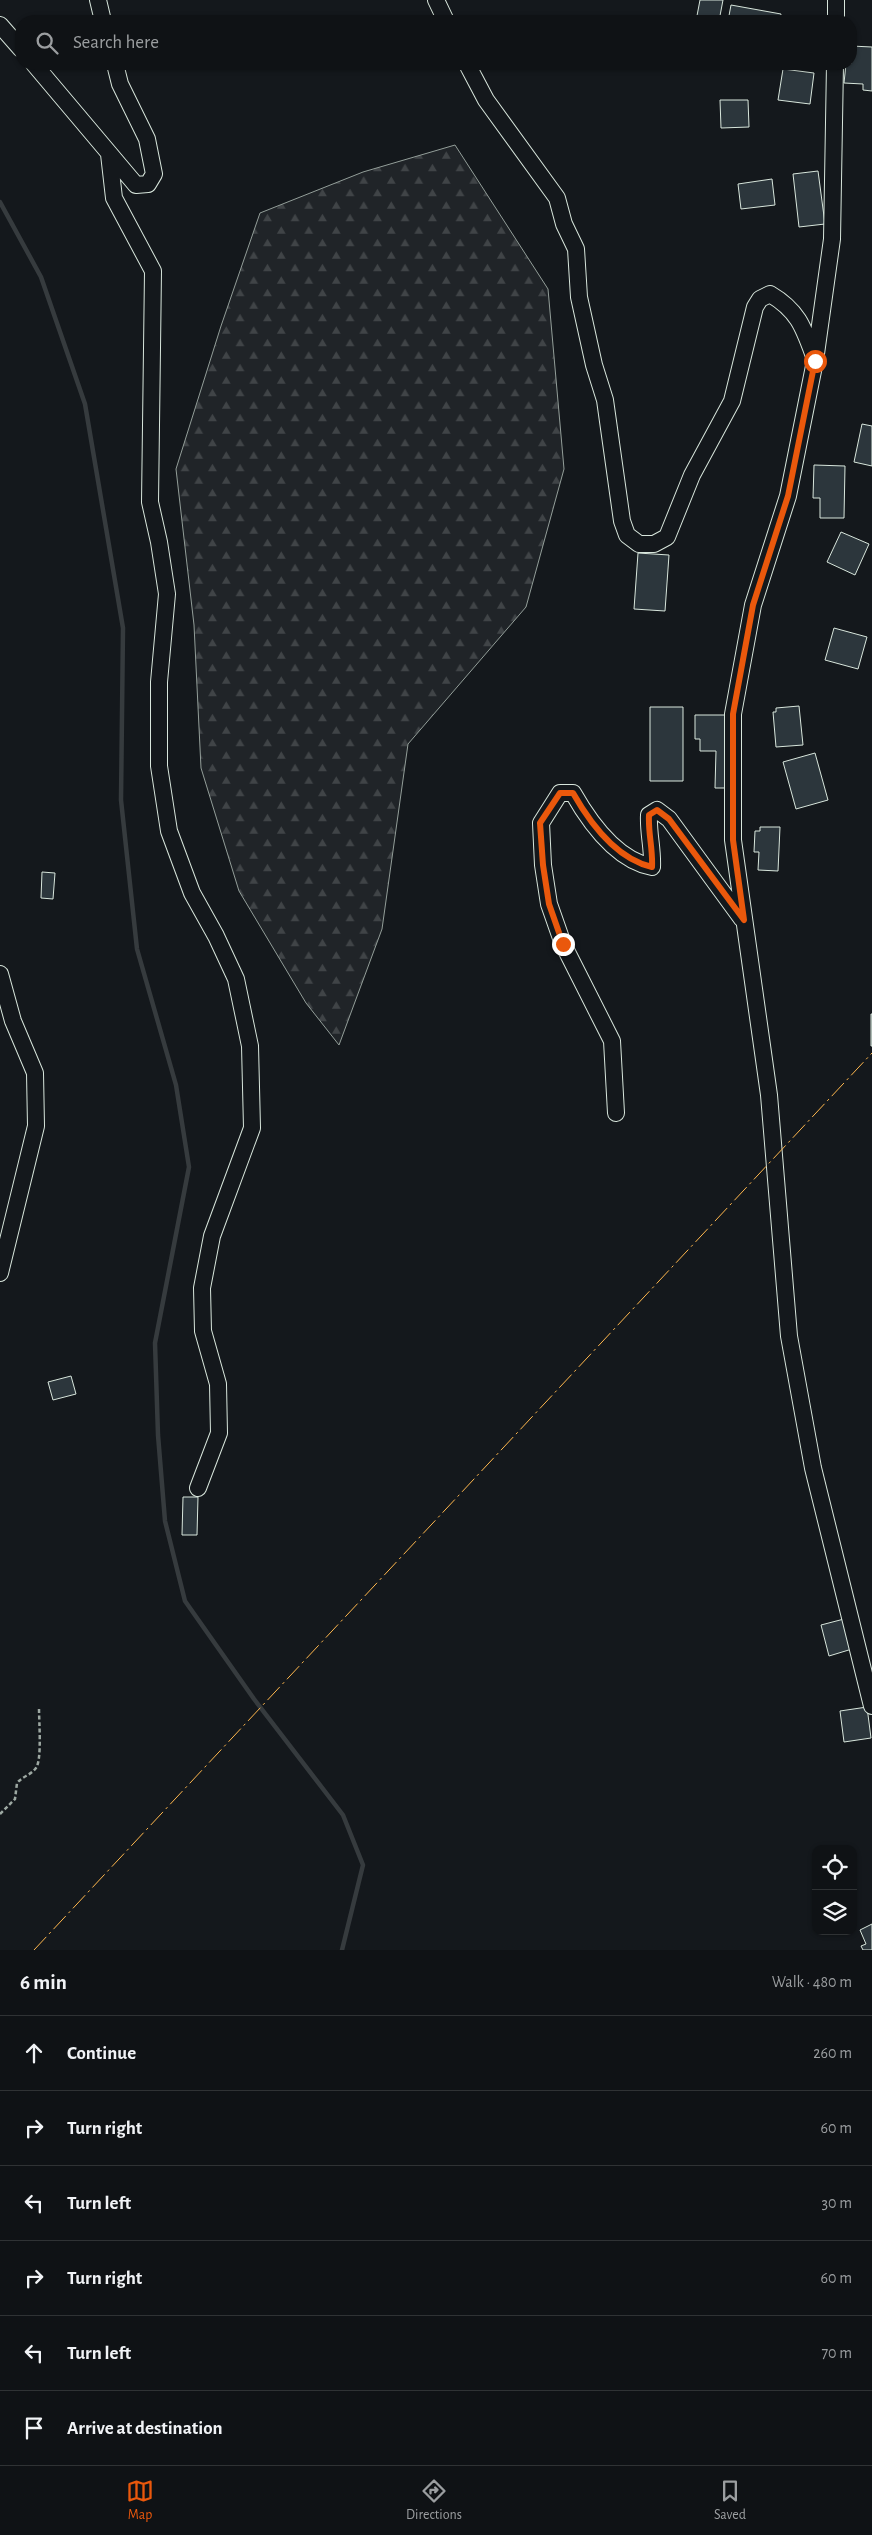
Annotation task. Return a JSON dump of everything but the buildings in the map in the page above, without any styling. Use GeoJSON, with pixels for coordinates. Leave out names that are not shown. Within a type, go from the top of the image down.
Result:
{"type":"FeatureCollection","features":[{"type":"Feature","properties":{"kind":"street"},"geometry":{"type":"LineString","coordinates":[[98,0],[102,15]]}},
{"type":"Feature","properties":{"kind":"street"},"geometry":{"type":"LineString","coordinates":[[436,0],[443,15]]}},
{"type":"Feature","properties":{"kind":"street"},"geometry":{"type":"LineString","coordinates":[[836,0],[836,15]]}},
{"type":"Feature","properties":{"kind":"street"},"geometry":{"type":"LineString","coordinates":[[0,25],[15,41]]}},
{"type":"Feature","properties":{"kind":"street"},"geometry":{"type":"LineString","coordinates":[[39,70],[136,186],[148,184],[154,174],[147,139],[120,84],[116,70]]}},
{"type":"Feature","properties":{"kind":"street"},"geometry":{"type":"LineString","coordinates":[[470,70],[491,108],[557,198],[564,224],[576,249],[579,297],[604,400],[618,500],[627,535],[639,544],[654,544],[667,537],[688,483],[732,401],[755,307],[760,299],[770,294],[780,300],[802,322],[815,361]]}},
{"type":"Feature","properties":{"kind":"street"},"geometry":{"type":"LineString","coordinates":[[835,70],[832,239],[815,361],[788,496],[753,605],[733,714],[733,840],[769,1095],[782,1268],[791,1352],[813,1468],[872,1706]]}},
{"type":"Feature","properties":{"kind":"street"},"geometry":{"type":"LineString","coordinates":[[109,154],[114,198],[153,271],[150,502],[159,542],[166,594],[159,682],[159,766],[169,831],[192,893],[216,936],[236,979],[250,1046],[252,1128],[212,1236],[202,1288],[203,1331],[218,1384],[219,1433],[198,1488]]}},
{"type":"Feature","properties":{"kind":"street"},"geometry":{"type":"LineString","coordinates":[[616,1113],[612,1042],[563,944],[549,904],[543,865],[540,823],[560,793],[573,793],[609,841],[636,861],[652,867],[653,852],[648,832],[649,815],[657,810],[669,819],[744,920]]}},
{"type":"Feature","properties":{"kind":"street"},"geometry":{"type":"LineString","coordinates":[[0,974],[13,1021],[35,1073],[36,1126],[0,1273]]}},
{"type":"Feature","properties":{"kind":"path"},"geometry":{"type":"LineString","coordinates":[[0,1814],[15,1799],[17,1783],[38,1766],[40,1755],[39,1708]]}},
{"type":"Feature","properties":{"kind":"green space"},"geometry":{"type":"Polygon","coordinates":[[[455,145],[548,289],[564,469],[526,607],[408,744],[382,929],[339,1045],[306,1003],[239,891],[201,768],[194,625],[176,469],[221,326],[260,213],[363,172],[455,145]]]}},
{"type":"Feature","properties":{"kind":"waterway"},"geometry":{"type":"LineString","coordinates":[[0,202],[41,277],[85,404],[123,628],[121,800],[137,949],[176,1085],[189,1167],[155,1343],[158,1435],[165,1521],[185,1601],[254,1699],[343,1815],[363,1865],[342,1950]]}},
{"type":"Feature","properties":{"kind":"power"},"geometry":{"type":"LineString","coordinates":[[34,1950],[872,1053]]}},
{"type":"Feature","properties":{"kind":"route"},"geometry":{"type":"LineString","coordinates":[[563,944],[549,904],[543,865],[540,823],[560,793],[573,793],[609,841],[624,854],[642,865],[652,867],[653,852],[648,832],[649,815],[657,810],[669,819],[744,920],[733,840],[733,714],[753,605],[788,496],[815,361]]}}]}
